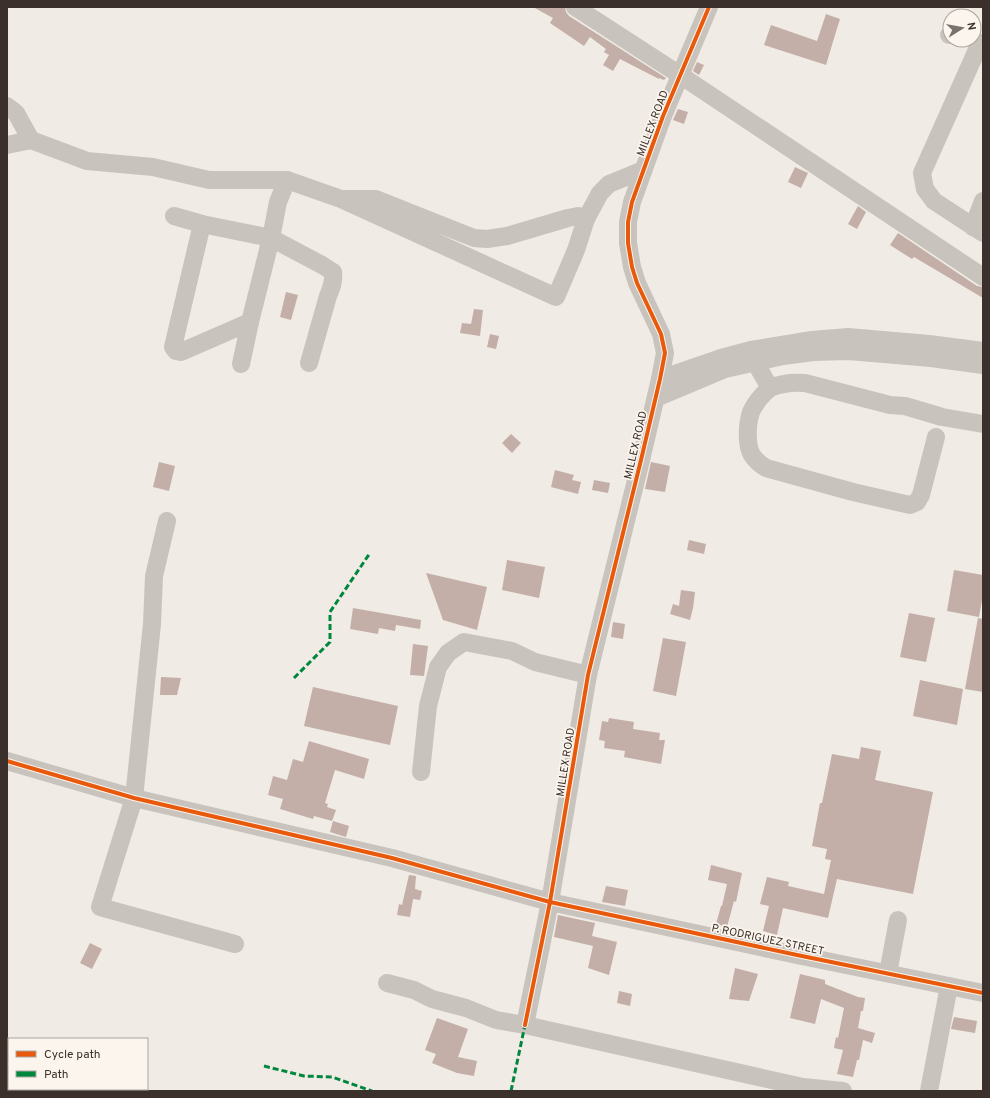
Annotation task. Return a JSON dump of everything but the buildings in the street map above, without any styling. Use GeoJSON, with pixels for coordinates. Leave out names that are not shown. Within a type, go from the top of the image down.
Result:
{"type":"FeatureCollection","features":[{"type":"Feature","properties":{"kind":"street"},"geometry":{"type":"LineString","coordinates":[[575,7],[680,75],[983,277]]}},
{"type":"Feature","properties":{"kind":"street","name":"MILLEX ROAD"},"geometry":{"type":"LineString","coordinates":[[524,1025],[550,902],[588,675],[656,398],[665,353],[661,334],[637,283],[632,268],[628,243],[628,222],[632,202],[662,116],[709,7]]}},
{"type":"Feature","properties":{"kind":"street"},"geometry":{"type":"LineString","coordinates":[[974,48],[922,173],[925,189],[934,202],[978,230],[983,201]]}},
{"type":"Feature","properties":{"kind":"street"},"geometry":{"type":"LineString","coordinates":[[7,106],[16,114],[31,140]]}},
{"type":"Feature","properties":{"kind":"street"},"geometry":{"type":"LineString","coordinates":[[7,145],[31,140],[87,161],[153,168],[209,180],[287,180],[341,199],[556,297],[576,250],[586,219],[600,193],[609,184],[644,170]]}},
{"type":"Feature","properties":{"kind":"street"},"geometry":{"type":"LineString","coordinates":[[241,364],[250,322],[272,238],[278,202],[287,180]]}},
{"type":"Feature","properties":{"kind":"street"},"geometry":{"type":"LineString","coordinates":[[341,199],[376,199],[474,238],[487,239],[507,236],[578,216],[586,219]]}},
{"type":"Feature","properties":{"kind":"street"},"geometry":{"type":"LineString","coordinates":[[174,216],[202,224],[272,238],[332,272],[334,279],[332,287],[328,296],[309,363]]}},
{"type":"Feature","properties":{"kind":"street"},"geometry":{"type":"LineString","coordinates":[[202,224],[173,347],[176,351],[181,352],[250,322]]}},
{"type":"Feature","properties":{"kind":"street"},"geometry":{"type":"LineString","coordinates":[[660,379],[721,358],[751,350],[812,340],[848,337],[929,344],[983,351]]}},
{"type":"Feature","properties":{"kind":"street"},"geometry":{"type":"LineString","coordinates":[[656,398],[725,369],[783,356],[805,353],[848,351],[931,358],[983,366]]}},
{"type":"Feature","properties":{"kind":"street"},"geometry":{"type":"LineString","coordinates":[[755,362],[770,388]]}},
{"type":"Feature","properties":{"kind":"street"},"geometry":{"type":"LineString","coordinates":[[936,437],[920,495],[917,502],[910,505],[853,492],[766,468],[759,463],[752,454],[749,443],[748,424],[752,411],[770,388],[779,384],[792,382],[805,383],[890,406],[905,406],[942,418],[983,424]]}},
{"type":"Feature","properties":{"kind":"street"},"geometry":{"type":"LineString","coordinates":[[167,521],[154,576],[152,624],[134,798],[100,908],[235,944]]}},
{"type":"Feature","properties":{"kind":"street"},"geometry":{"type":"LineString","coordinates":[[421,772],[428,706],[438,667],[448,653],[464,642],[512,651],[535,662],[588,675]]}},
{"type":"Feature","properties":{"kind":"street","name":"P. RODRIGUEZ STREET"},"geometry":{"type":"LineString","coordinates":[[7,761],[134,798],[392,858],[550,902],[983,993]]}},
{"type":"Feature","properties":{"kind":"street"},"geometry":{"type":"LineString","coordinates":[[888,973],[898,920]]}},
{"type":"Feature","properties":{"kind":"street"},"geometry":{"type":"LineString","coordinates":[[387,983],[414,990],[432,999],[466,1008],[496,1020],[803,1087],[842,1091]]}},
{"type":"Feature","properties":{"kind":"street"},"geometry":{"type":"LineString","coordinates":[[929,1091],[949,986]]}},
{"type":"Feature","properties":{"kind":"marked path"},"geometry":{"type":"LineString","coordinates":[[294,678],[330,642],[330,612],[370,553]]}},
{"type":"Feature","properties":{"kind":"marked path"},"geometry":{"type":"LineString","coordinates":[[511,1091],[525,1025]]}},
{"type":"Feature","properties":{"kind":"marked path"},"geometry":{"type":"LineString","coordinates":[[264,1066],[304,1076],[332,1077],[372,1091]]}},
{"type":"Feature","properties":{"kind":"cycle path"},"geometry":{"type":"LineString","coordinates":[[525,1025],[550,902],[588,675],[641,460],[665,353],[661,334],[637,283],[632,267],[628,243],[628,222],[632,202],[663,116],[709,7]]}},
{"type":"Feature","properties":{"kind":"cycle path"},"geometry":{"type":"LineString","coordinates":[[7,761],[134,798],[392,858],[550,902],[983,993]]}}]}
